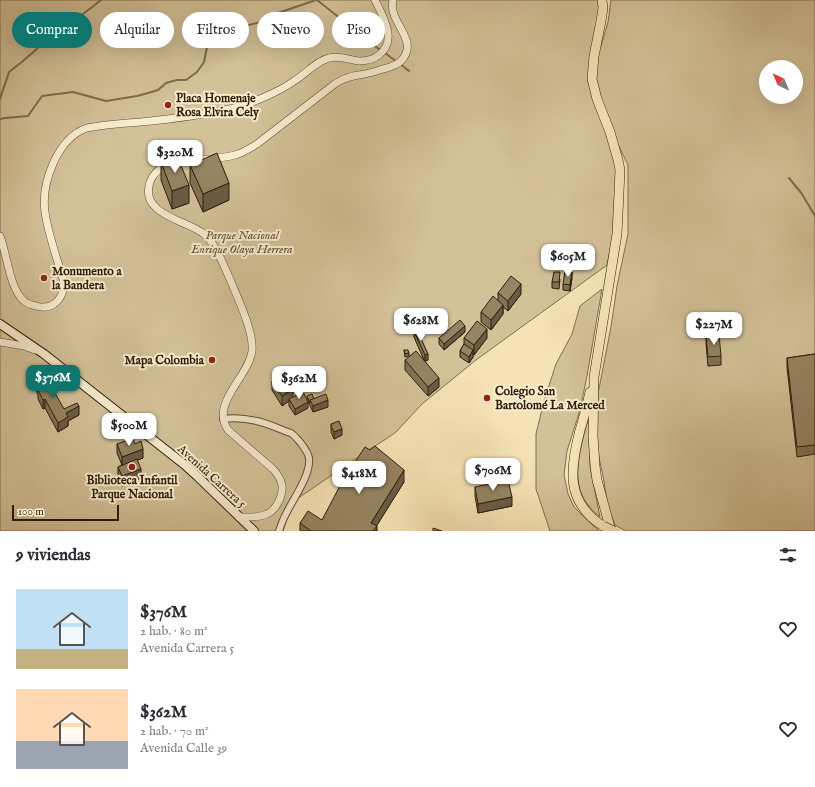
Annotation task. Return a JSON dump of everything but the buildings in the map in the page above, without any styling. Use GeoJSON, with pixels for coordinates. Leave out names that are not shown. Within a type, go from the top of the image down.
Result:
{"type":"FeatureCollection","features":[{"type":"Feature","properties":{"kind":"main road"},"geometry":{"type":"LineString","coordinates":[[602,0],[603,8],[594,56],[592,80],[610,132],[620,170],[617,234],[594,377],[575,451],[572,470],[574,486],[580,503],[594,520],[614,531]]}},
{"type":"Feature","properties":{"kind":"main road","name":"Avenida Carrera 5"},"geometry":{"type":"LineString","coordinates":[[0,324],[44,354],[185,465],[254,531]]}},
{"type":"Feature","properties":{"kind":"main road"},"geometry":{"type":"LineString","coordinates":[[594,377],[593,436],[595,466],[607,528]]}},
{"type":"Feature","properties":{"kind":"street"},"geometry":{"type":"LineString","coordinates":[[0,236],[17,293],[29,304],[42,308],[52,306],[61,297],[64,288],[63,279],[45,212],[44,199],[46,185],[55,158],[70,139],[77,133],[87,128],[109,124],[203,115],[236,107],[256,100],[284,87],[328,58],[339,56],[358,61],[376,57],[383,51],[387,44],[388,30],[375,0]]}},
{"type":"Feature","properties":{"kind":"street"},"geometry":{"type":"LineString","coordinates":[[239,517],[257,517],[271,512],[276,507],[283,490],[279,474],[228,430],[224,424],[223,414],[227,399],[250,359],[252,350],[249,327],[215,247],[205,235],[194,227],[170,218],[163,214],[153,204],[149,193],[151,181],[159,170],[176,162],[236,155],[249,149],[336,83],[398,62],[405,53],[407,42],[406,36],[393,14],[393,0]]}},
{"type":"Feature","properties":{"kind":"street"},"geometry":{"type":"LineString","coordinates":[[0,342],[24,346],[44,354]]}},
{"type":"Feature","properties":{"kind":"street"},"geometry":{"type":"LineString","coordinates":[[223,419],[252,419],[274,426],[292,434],[302,445],[309,457],[306,475],[286,513],[279,531]]}},
{"type":"Feature","properties":{"kind":"green space","name":"Parque Nacional Enrique Olaya Herrera"},"geometry":{"type":"Polygon","coordinates":[[[0,0],[598,0],[599,12],[590,55],[617,166],[618,209],[607,265],[476,360],[422,404],[396,432],[294,501],[283,531],[0,531],[0,0]]]}},
{"type":"Feature","properties":{"kind":"green space"},"geometry":{"type":"Polygon","coordinates":[[[611,0],[815,0],[815,531],[626,531],[615,525],[608,507],[597,448],[597,399],[611,327],[617,286],[628,234],[628,165],[607,122],[595,82],[595,57],[601,46],[608,22],[611,0]]]}},
{"type":"Feature","properties":{"kind":"green space"},"geometry":{"type":"Polygon","coordinates":[[[602,289],[587,376],[580,410],[567,451],[564,475],[568,494],[574,507],[599,531],[550,531],[536,489],[536,434],[544,401],[556,364],[572,334],[580,306],[602,289]]]}},
{"type":"Feature","properties":{"kind":"green space"},"geometry":{"type":"Polygon","coordinates":[[[589,416],[590,467],[600,517],[590,507],[582,495],[579,486],[578,466],[589,416]]]}},
{"type":"Feature","properties":{"kind":"waterway"},"geometry":{"type":"LineString","coordinates":[[0,99],[9,72],[48,39],[101,0]]}},
{"type":"Feature","properties":{"kind":"waterway"},"geometry":{"type":"LineString","coordinates":[[0,119],[28,116],[42,96],[73,92],[106,101],[137,96],[158,90],[166,83],[177,80],[186,80],[197,72],[204,62],[208,42],[220,32],[261,22],[275,14],[316,0]]}},
{"type":"Feature","properties":{"kind":"waterway"},"geometry":{"type":"LineString","coordinates":[[317,0],[380,50]]}},
{"type":"Feature","properties":{"kind":"waterway"},"geometry":{"type":"LineString","coordinates":[[385,53],[397,62]]}},
{"type":"Feature","properties":{"kind":"waterway"},"geometry":{"type":"LineString","coordinates":[[400,64],[409,71]]}},
{"type":"Feature","properties":{"kind":"waterway"},"geometry":{"type":"LineString","coordinates":[[789,178],[802,194],[815,216]]}},
{"type":"Feature","properties":{"kind":"place","name":"Placa Homenaje Rosa Elvira Cely"},"geometry":{"type":"Point","coordinates":[168,105]}},
{"type":"Feature","properties":{"kind":"place","name":"Monumento a la Bandera"},"geometry":{"type":"Point","coordinates":[44,278]}},
{"type":"Feature","properties":{"kind":"place","name":"Mapa Colombia"},"geometry":{"type":"Point","coordinates":[212,360]}},
{"type":"Feature","properties":{"kind":"place","name":"Colegio San Bartolomé La Merced"},"geometry":{"type":"Point","coordinates":[487,398]}},
{"type":"Feature","properties":{"kind":"place","name":"Biblioteca Infantil Parque Nacional"},"geometry":{"type":"Point","coordinates":[132,467]}}]}
